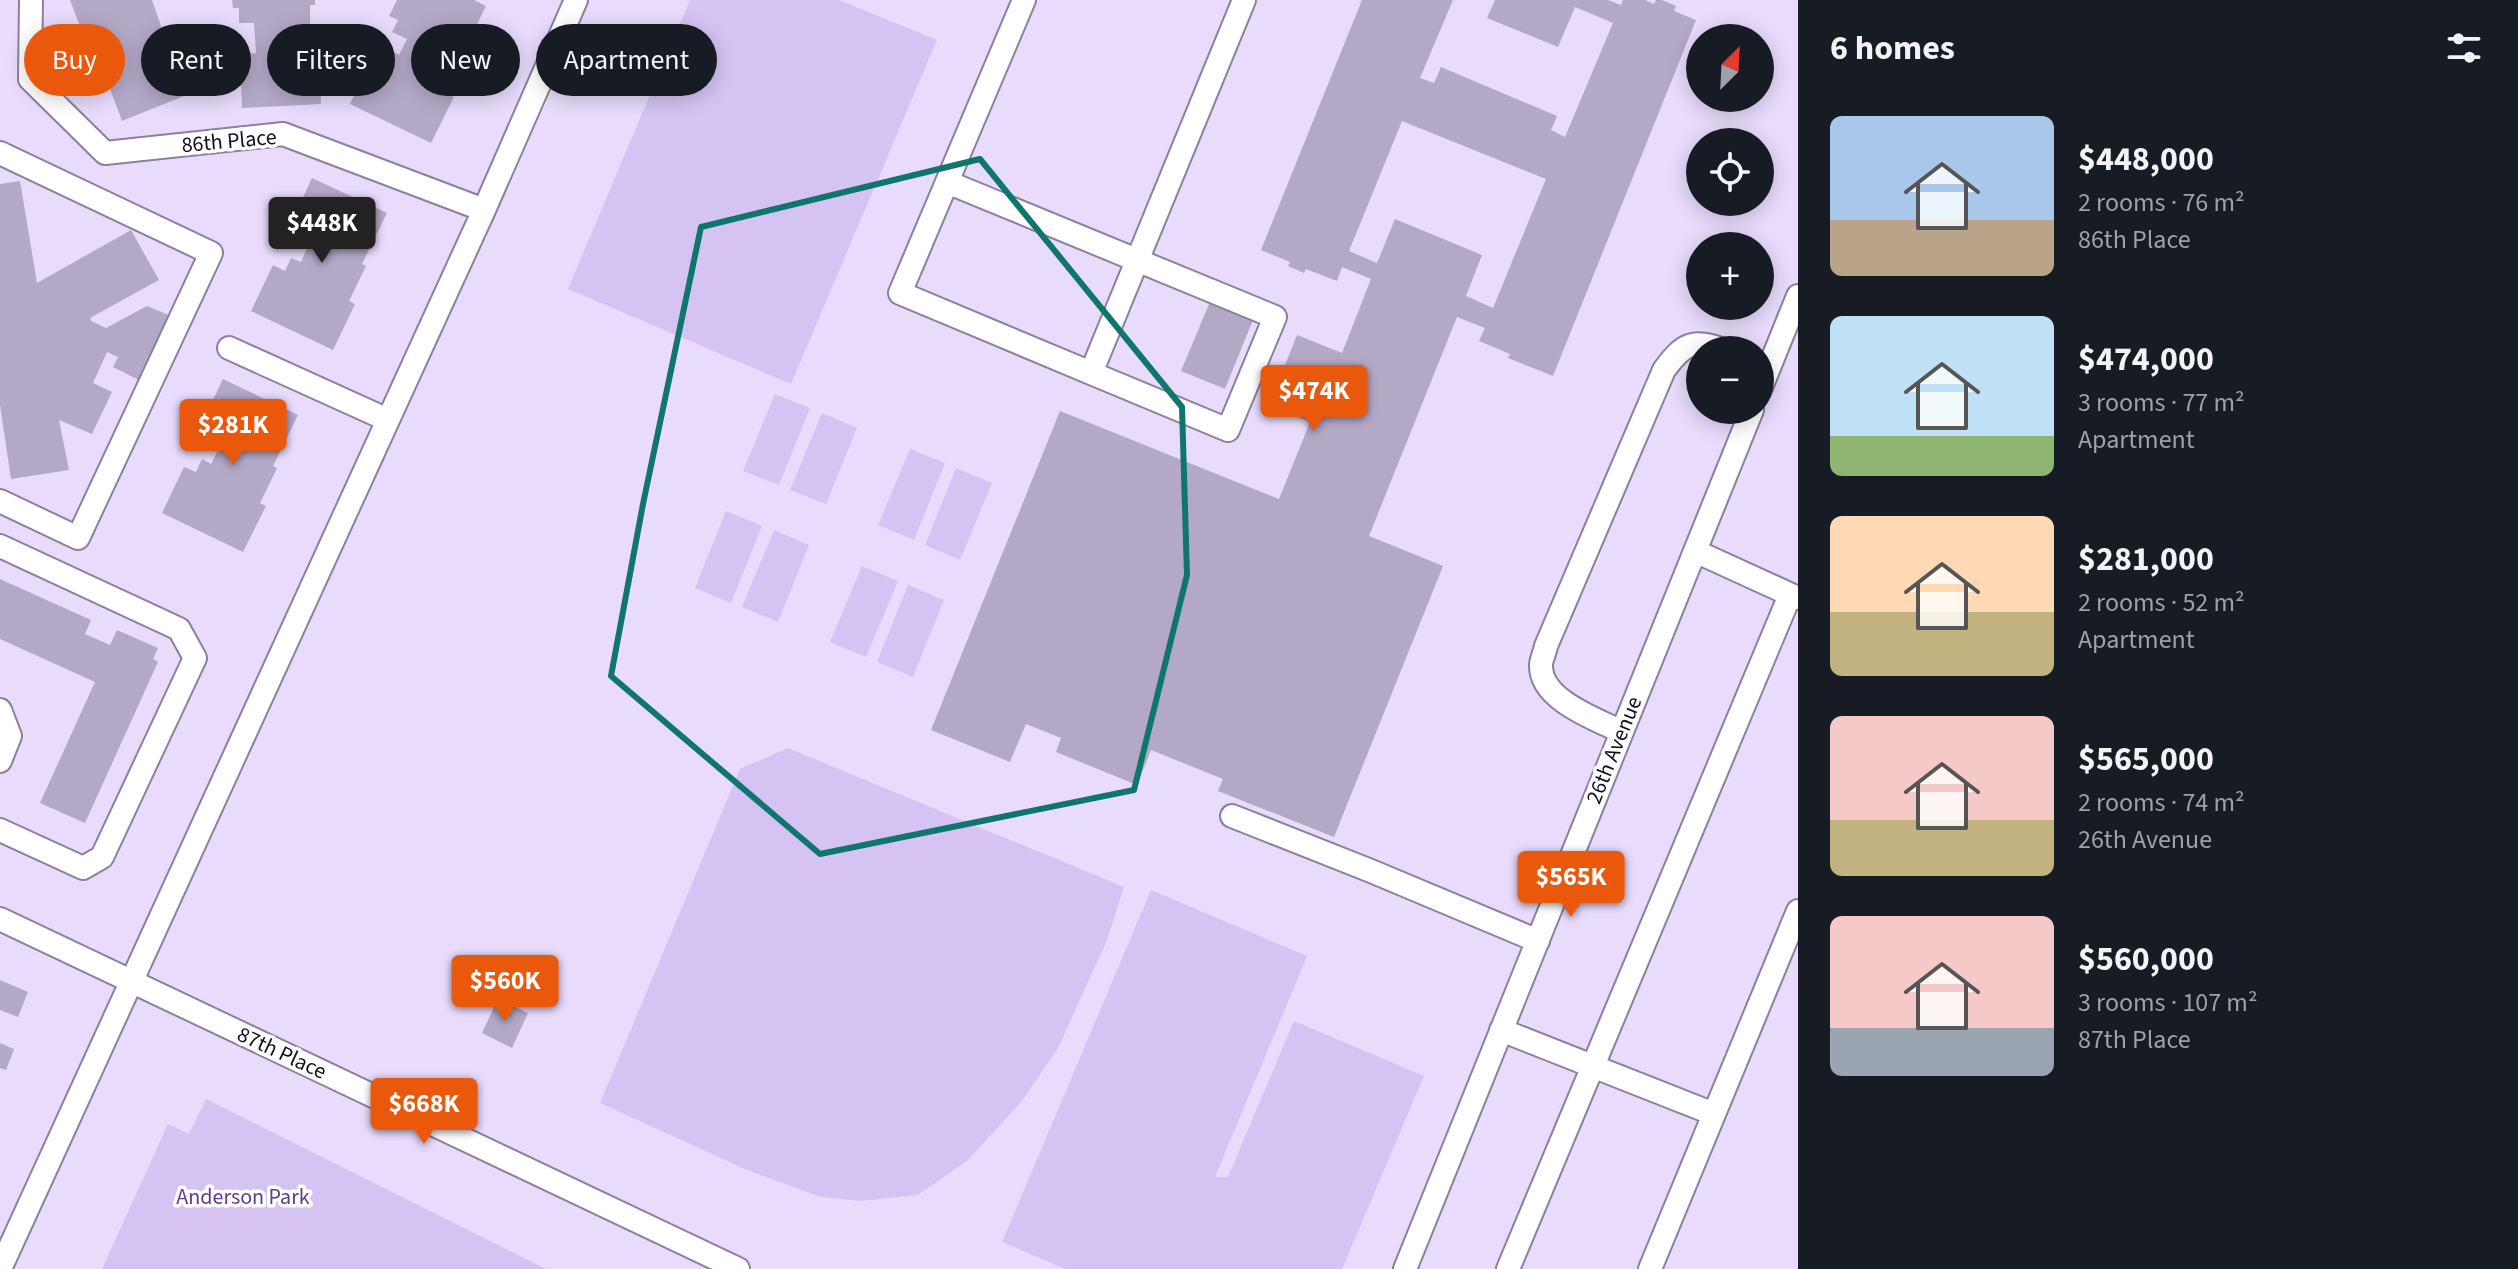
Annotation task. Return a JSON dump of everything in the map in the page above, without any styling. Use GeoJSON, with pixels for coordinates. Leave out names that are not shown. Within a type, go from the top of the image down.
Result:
{"type":"FeatureCollection","features":[{"type":"Feature","properties":{"kind":"street","name":"86th Place"},"geometry":{"type":"LineString","coordinates":[[31,0],[30,79],[105,153],[283,134],[484,210]]}},
{"type":"Feature","properties":{"kind":"street"},"geometry":{"type":"LineString","coordinates":[[947,182],[1275,317],[1228,430],[900,293],[1024,0]]}},
{"type":"Feature","properties":{"kind":"street"},"geometry":{"type":"LineString","coordinates":[[1091,373],[1244,0]]}},
{"type":"Feature","properties":{"kind":"street"},"geometry":{"type":"LineString","coordinates":[[0,1269],[484,210],[571,1]]}},
{"type":"Feature","properties":{"kind":"street"},"geometry":{"type":"LineString","coordinates":[[0,153],[211,253],[78,538],[0,501]]}},
{"type":"Feature","properties":{"kind":"street"},"geometry":{"type":"LineString","coordinates":[[1774,345],[1798,296]]}},
{"type":"Feature","properties":{"kind":"street"},"geometry":{"type":"LineString","coordinates":[[1622,732],[1570,706],[1546,684],[1541,666],[1546,646],[1664,370],[1678,352],[1686,347]]}},
{"type":"Feature","properties":{"kind":"street"},"geometry":{"type":"LineString","coordinates":[[229,348],[388,420]]}},
{"type":"Feature","properties":{"kind":"street","name":"26th Avenue"},"geometry":{"type":"LineString","coordinates":[[1405,1269],[1746,424]]}},
{"type":"Feature","properties":{"kind":"street"},"geometry":{"type":"LineString","coordinates":[[0,546],[179,629],[195,658],[102,857],[83,868],[0,830]]}},
{"type":"Feature","properties":{"kind":"street"},"geometry":{"type":"LineString","coordinates":[[1508,1269],[1794,597],[1695,551]]}},
{"type":"Feature","properties":{"kind":"street"},"geometry":{"type":"LineString","coordinates":[[0,710],[10,736],[0,761]]}},
{"type":"Feature","properties":{"kind":"street"},"geometry":{"type":"LineString","coordinates":[[1232,816],[1538,941]]}},
{"type":"Feature","properties":{"kind":"street"},"geometry":{"type":"LineString","coordinates":[[1650,1269],[1798,911]]}},
{"type":"Feature","properties":{"kind":"street","name":"87th Place"},"geometry":{"type":"LineString","coordinates":[[0,919],[738,1269]]}},
{"type":"Feature","properties":{"kind":"street"},"geometry":{"type":"LineString","coordinates":[[1501,1030],[1714,1114]]}},
{"type":"Feature","properties":{"kind":"highlighted area"},"geometry":{"type":"Polygon","coordinates":[[[980,159],[1182,407],[1187,575],[1134,790],[820,854],[611,676],[643,504],[701,227],[980,159]]]}},
{"type":"Feature","properties":{"kind":"green space"},"geometry":{"type":"Polygon","coordinates":[[[690,0],[839,0],[937,40],[791,384],[568,289],[649,96],[717,96],[717,24],[680,24],[690,0]]]}},
{"type":"Feature","properties":{"kind":"green space"},"geometry":{"type":"Polygon","coordinates":[[[775,394],[810,408],[779,485],[743,471],[775,394]]]}},
{"type":"Feature","properties":{"kind":"green space"},"geometry":{"type":"Polygon","coordinates":[[[822,413],[857,428],[826,504],[790,490],[822,413]]]}},
{"type":"Feature","properties":{"kind":"green space"},"geometry":{"type":"Polygon","coordinates":[[[910,449],[945,463],[914,540],[878,525],[910,449]]]}},
{"type":"Feature","properties":{"kind":"green space"},"geometry":{"type":"Polygon","coordinates":[[[956,468],[992,483],[960,560],[925,545],[956,468]]]}},
{"type":"Feature","properties":{"kind":"green space"},"geometry":{"type":"Polygon","coordinates":[[[726,511],[762,526],[731,603],[695,588],[726,511]]]}},
{"type":"Feature","properties":{"kind":"green space"},"geometry":{"type":"Polygon","coordinates":[[[774,530],[809,545],[778,622],[742,607],[774,530]]]}},
{"type":"Feature","properties":{"kind":"green space"},"geometry":{"type":"Polygon","coordinates":[[[862,566],[898,581],[866,657],[830,642],[862,566]]]}},
{"type":"Feature","properties":{"kind":"green space"},"geometry":{"type":"Polygon","coordinates":[[[908,585],[944,600],[913,677],[877,662],[908,585]]]}},
{"type":"Feature","properties":{"kind":"green space"},"geometry":{"type":"Polygon","coordinates":[[[788,748],[1124,887],[1107,940],[1058,1048],[1022,1101],[968,1160],[918,1195],[861,1201],[821,1197],[747,1170],[600,1103],[740,769],[788,748]]]}},
{"type":"Feature","properties":{"kind":"green space"},"geometry":{"type":"Polygon","coordinates":[[[1151,890],[1307,956],[1215,1177],[1228,1177],[1294,1021],[1424,1076],[1342,1269],[1066,1269],[1002,1242],[1151,890]]]}},
{"type":"Feature","properties":{"kind":"green space","name":"Anderson Park"},"geometry":{"type":"Polygon","coordinates":[[[206,1099],[546,1269],[102,1269],[168,1124],[189,1134],[206,1099]]]}},
{"type":"Feature","properties":{"kind":"building"},"geometry":{"type":"Polygon","coordinates":[[[70,0],[152,0],[160,24],[141,24],[141,96],[184,96],[122,121],[113,96],[125,96],[125,24],[79,24],[70,0]]]}},
{"type":"Feature","properties":{"kind":"building"},"geometry":{"type":"Polygon","coordinates":[[[232,0],[315,0],[315,5],[310,5],[310,24],[267,24],[267,96],[321,96],[321,104],[242,108],[242,96],[251,96],[251,53],[256,53],[254,23],[239,23],[239,8],[233,8],[232,0]]]}},
{"type":"Feature","properties":{"kind":"building"},"geometry":{"type":"Polygon","coordinates":[[[397,0],[474,0],[486,6],[477,24],[411,24],[411,96],[454,97],[431,143],[350,104],[354,96],[395,96],[395,53],[399,55],[407,39],[395,33],[398,20],[389,16],[397,0]]]}},
{"type":"Feature","properties":{"kind":"building"},"geometry":{"type":"Polygon","coordinates":[[[1362,0],[1453,0],[1420,78],[1434,83],[1441,67],[1557,116],[1551,130],[1565,137],[1613,23],[1575,7],[1558,47],[1487,18],[1495,0],[1608,0],[1621,5],[1623,0],[1645,0],[1654,4],[1656,0],[1662,0],[1676,6],[1674,11],[1696,20],[1694,24],[1686,24],[1686,45],[1553,376],[1508,358],[1510,354],[1479,341],[1485,328],[1457,317],[1369,536],[1443,566],[1334,837],[1218,791],[1223,779],[1151,750],[1137,785],[1056,752],[1061,738],[1026,724],[1010,762],[931,730],[1060,411],[1279,499],[1310,422],[1269,405],[1297,335],[1342,353],[1371,279],[1342,267],[1337,281],[1306,269],[1304,273],[1288,266],[1290,262],[1261,250],[1362,0]],[[1402,121],[1349,251],[1377,263],[1395,219],[1482,255],[1466,296],[1493,308],[1546,179],[1402,121]]]}},
{"type":"Feature","properties":{"kind":"building"},"geometry":{"type":"Polygon","coordinates":[[[312,178],[387,213],[362,264],[366,266],[349,301],[355,304],[333,350],[251,311],[273,265],[285,271],[291,258],[301,262],[308,246],[293,239],[299,227],[291,223],[312,178]]]}},
{"type":"Feature","properties":{"kind":"building"},"geometry":{"type":"Polygon","coordinates":[[[20,181],[37,283],[131,230],[159,280],[90,318],[91,321],[106,328],[147,306],[171,316],[141,381],[113,367],[118,357],[107,352],[93,383],[112,392],[92,434],[59,420],[69,470],[11,479],[0,405],[0,184],[20,181]]]}},
{"type":"Feature","properties":{"kind":"building"},"geometry":{"type":"Polygon","coordinates":[[[1212,297],[1255,315],[1225,389],[1181,371],[1212,297]]]}},
{"type":"Feature","properties":{"kind":"building"},"geometry":{"type":"Polygon","coordinates":[[[223,379],[298,415],[273,466],[277,468],[260,503],[266,506],[243,552],[162,513],[184,467],[196,472],[202,459],[211,464],[219,448],[204,441],[210,429],[201,425],[223,379]]]}},
{"type":"Feature","properties":{"kind":"building"},"geometry":{"type":"Polygon","coordinates":[[[0,579],[91,620],[85,634],[110,645],[117,630],[158,648],[153,659],[158,662],[85,823],[40,803],[95,682],[0,639],[0,579]]]}},
{"type":"Feature","properties":{"kind":"building"},"geometry":{"type":"Polygon","coordinates":[[[0,980],[28,992],[18,1017],[0,1010],[0,980]]]}},
{"type":"Feature","properties":{"kind":"building"},"geometry":{"type":"Polygon","coordinates":[[[498,999],[528,1013],[512,1048],[482,1033],[498,999]]]}},
{"type":"Feature","properties":{"kind":"building"},"geometry":{"type":"Polygon","coordinates":[[[0,1043],[14,1049],[6,1070],[0,1068],[0,1043]]]}}]}
